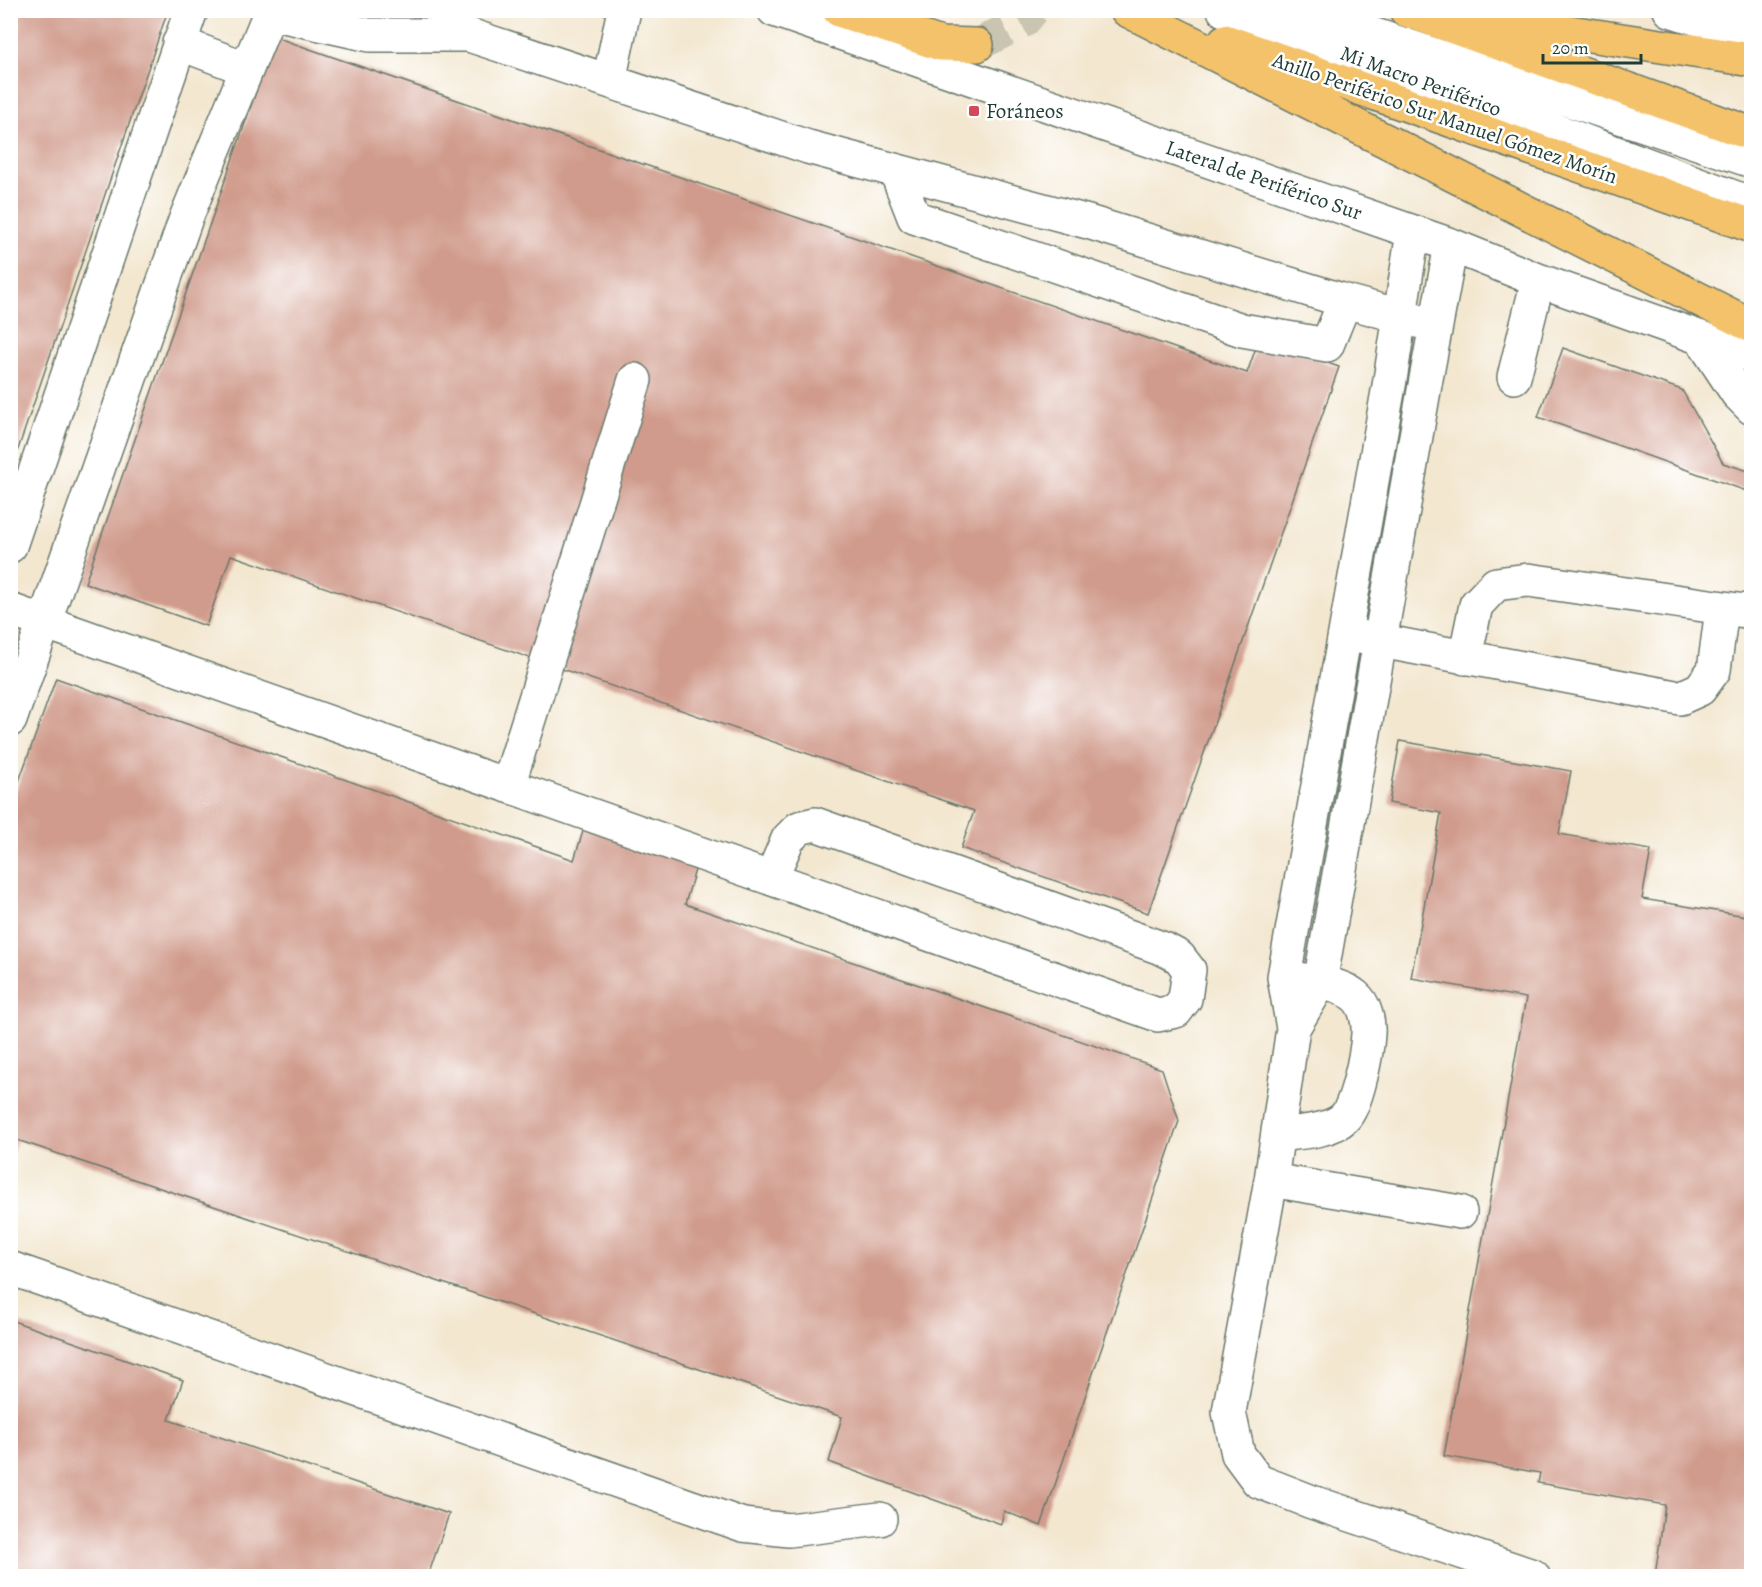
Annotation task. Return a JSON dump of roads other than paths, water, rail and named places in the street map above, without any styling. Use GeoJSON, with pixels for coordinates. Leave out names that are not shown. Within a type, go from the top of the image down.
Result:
{"type":"FeatureCollection","features":[{"type":"Feature","properties":{"kind":"highway"},"geometry":{"type":"LineString","coordinates":[[839,10],[941,44],[977,45]]}},
{"type":"Feature","properties":{"kind":"highway"},"geometry":{"type":"LineString","coordinates":[[1127,10],[1752,326]]}},
{"type":"Feature","properties":{"kind":"highway","name":"Anillo Periférico Sur Manuel Gómez Morín"},"geometry":{"type":"LineString","coordinates":[[1139,10],[1752,226]]}},
{"type":"Feature","properties":{"kind":"highway"},"geometry":{"type":"LineString","coordinates":[[1406,10],[1752,134]]}},
{"type":"Feature","properties":{"kind":"highway"},"geometry":{"type":"LineString","coordinates":[[1429,10],[1752,60]]}},
{"type":"Feature","properties":{"kind":"street"},"geometry":{"type":"LineString","coordinates":[[10,546],[190,10]]}},
{"type":"Feature","properties":{"kind":"street"},"geometry":{"type":"LineString","coordinates":[[609,81],[624,10]]}},
{"type":"Feature","properties":{"kind":"street","name":"Lateral de Periférico Sur"},"geometry":{"type":"LineString","coordinates":[[774,10],[1451,245],[1538,280],[1752,356]]}},
{"type":"Feature","properties":{"kind":"street","name":"Mi Macro Periférico"},"geometry":{"type":"LineString","coordinates":[[1224,10],[1400,72],[1752,204]]}},
{"type":"Feature","properties":{"kind":"street","name":"Mi Macro Periférico"},"geometry":{"type":"LineString","coordinates":[[1300,10],[1752,161]]}},
{"type":"Feature","properties":{"kind":"street"},"geometry":{"type":"LineString","coordinates":[[1670,10],[1752,36]]}},
{"type":"Feature","properties":{"kind":"street"},"geometry":{"type":"LineString","coordinates":[[10,720],[186,218],[270,12],[369,35],[469,34],[808,147],[1088,222],[1345,301],[1436,326]]}},
{"type":"Feature","properties":{"kind":"street"},"geometry":{"type":"LineString","coordinates":[[179,43],[247,69]]}},
{"type":"Feature","properties":{"kind":"street"},"geometry":{"type":"LineString","coordinates":[[896,171],[914,217],[1242,330],[1327,345],[1345,301]]}},
{"type":"Feature","properties":{"kind":"street"},"geometry":{"type":"LineString","coordinates":[[1413,232],[1390,380],[1284,977],[1293,1028],[1271,1180],[1229,1412],[1238,1454],[1258,1481],[1312,1502],[1533,1576]]}},
{"type":"Feature","properties":{"kind":"street"},"geometry":{"type":"LineString","coordinates":[[1293,1028],[1320,983],[1451,245]]}},
{"type":"Feature","properties":{"kind":"street"},"geometry":{"type":"LineString","coordinates":[[1514,377],[1538,280]]}},
{"type":"Feature","properties":{"kind":"street"},"geometry":{"type":"LineString","coordinates":[[1702,340],[1737,393],[1752,408]]}},
{"type":"Feature","properties":{"kind":"street"},"geometry":{"type":"LineString","coordinates":[[508,786],[635,380]]}},
{"type":"Feature","properties":{"kind":"street"},"geometry":{"type":"LineString","coordinates":[[1346,634],[1465,658],[1680,698],[1700,689],[1714,670],[1737,611],[1528,580],[1496,584],[1476,604],[1465,658]]}},
{"type":"Feature","properties":{"kind":"street"},"geometry":{"type":"LineString","coordinates":[[10,610],[1158,1015],[1176,1011],[1185,999],[1189,970],[1179,957],[1164,949],[815,824],[799,828],[788,839],[771,878]]}},
{"type":"Feature","properties":{"kind":"street"},"geometry":{"type":"LineString","coordinates":[[1278,1135],[1326,1128],[1345,1118],[1357,1095],[1368,1033],[1366,1014],[1357,997],[1343,989],[1284,977]]}},
{"type":"Feature","properties":{"kind":"street"},"geometry":{"type":"LineString","coordinates":[[1271,1180],[1460,1212]]}},
{"type":"Feature","properties":{"kind":"street"},"geometry":{"type":"LineString","coordinates":[[10,1268],[743,1525],[789,1530],[880,1520]]}},
{"type":"Feature","properties":{"kind":"tunnel"},"geometry":{"type":"LineString","coordinates":[[977,45],[1024,21],[1033,10]]}},
{"type":"Feature","properties":{"kind":"place","name":"Foráneos"},"geometry":{"type":"Point","coordinates":[974,111]}}]}
